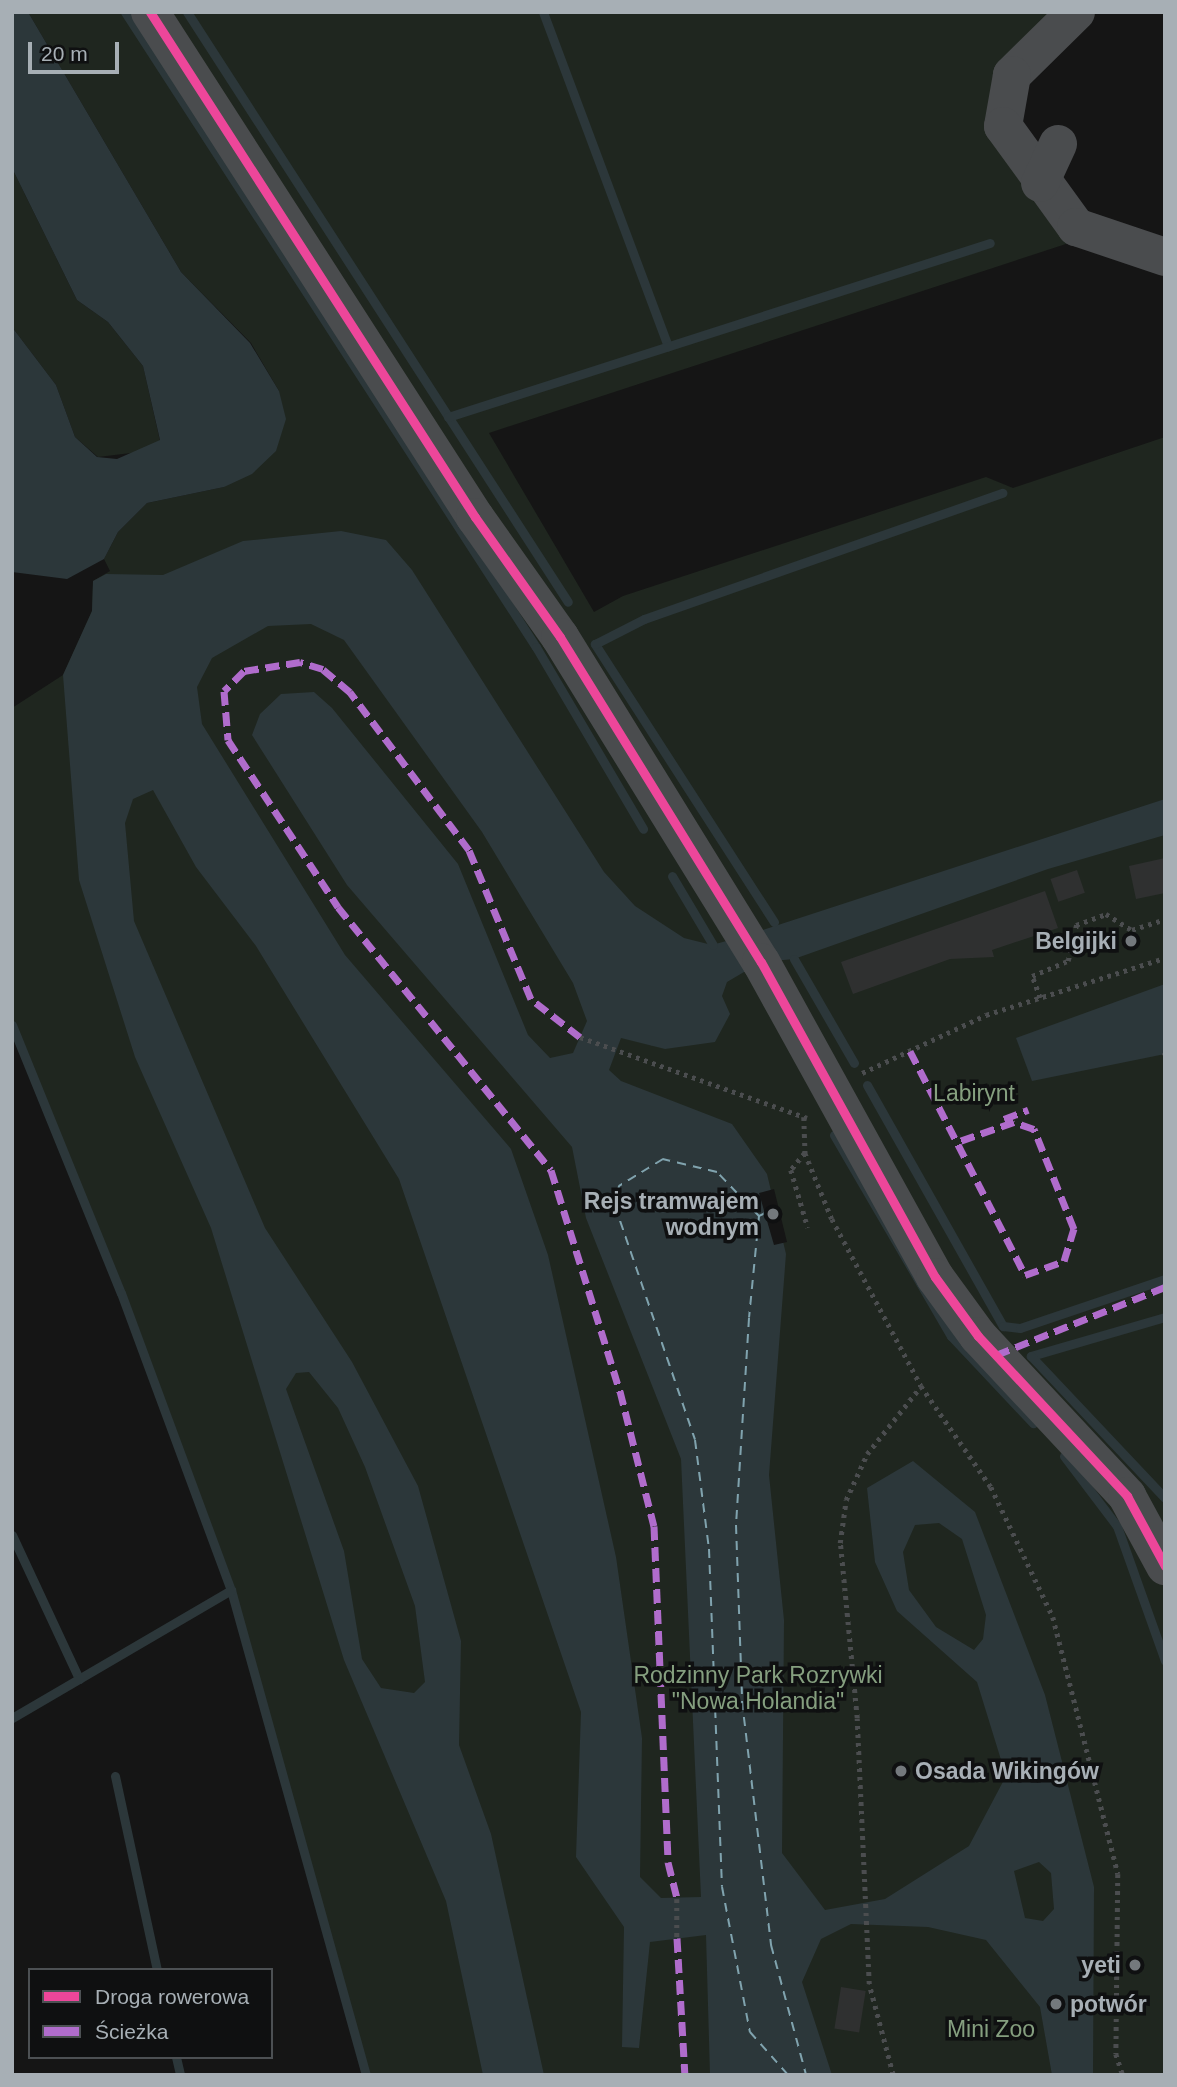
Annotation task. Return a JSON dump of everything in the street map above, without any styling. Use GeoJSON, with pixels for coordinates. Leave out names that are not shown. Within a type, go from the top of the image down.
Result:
{"type":"FeatureCollection","features":[{"type":"Feature","properties":{"kind":"street"},"geometry":{"type":"LineString","coordinates":[[150,12],[475,517],[559,637],[753,949],[826,1110],[960,1314],[1127,1496],[1165,1566]]}},
{"type":"Feature","properties":{"kind":"street"},"geometry":{"type":"LineString","coordinates":[[1076,12],[1012,75],[1004,98],[1003,126],[1040,183],[1076,227],[1165,257]]}},
{"type":"Feature","properties":{"kind":"street"},"geometry":{"type":"LineString","coordinates":[[1040,183],[1058,144]]}},
{"type":"Feature","properties":{"kind":"path"},"geometry":{"type":"LineString","coordinates":[[1040,998],[1032,976],[1068,961],[1076,925],[1106,914],[1132,930],[1165,919]]}},
{"type":"Feature","properties":{"kind":"path"},"geometry":{"type":"LineString","coordinates":[[808,1228],[791,1170],[805,1153],[826,1110],[855,1076],[975,1020],[1165,958]]}},
{"type":"Feature","properties":{"kind":"path"},"geometry":{"type":"LineString","coordinates":[[580,1037],[616,1051],[826,1110]]}},
{"type":"Feature","properties":{"kind":"path"},"geometry":{"type":"LineString","coordinates":[[805,1153],[920,1386],[991,1487],[1054,1617],[1118,1874],[1116,2054],[1123,2075]]}},
{"type":"Feature","properties":{"kind":"path"},"geometry":{"type":"LineString","coordinates":[[892,2075],[869,1984],[857,1718],[840,1543],[846,1500],[867,1454],[920,1386]]}},
{"type":"Feature","properties":{"kind":"path"},"geometry":{"type":"LineString","coordinates":[[677,1899],[677,1938]]}},
{"type":"Feature","properties":{"kind":"green space","name":"Rodzinny Park Rozrywki \"Nowa Holandia\""},"geometry":{"type":"Polygon","coordinates":[[[28,12],[1055,12],[997,78],[1075,241],[489,433],[594,612],[623,596],[986,477],[1013,488],[1165,437],[1165,2075],[366,2075],[231,1590],[121,1293],[12,1025],[12,708],[63,675],[92,611],[93,581],[110,571],[104,559],[118,532],[147,503],[224,487],[279,391],[251,343],[181,272],[28,12]]]}},
{"type":"Feature","properties":{"kind":"green space"},"geometry":{"type":"Polygon","coordinates":[[[12,168],[77,300],[108,322],[143,366],[160,441],[139,452],[98,457],[75,437],[56,385],[12,327],[12,168]]]}},
{"type":"Feature","properties":{"kind":"shaded area"},"geometry":{"type":"Polygon","coordinates":[[[12,12],[28,12],[181,272],[250,343],[279,391],[286,419],[276,451],[252,474],[224,487],[147,503],[118,532],[104,559],[67,579],[12,572],[12,327],[56,385],[75,437],[97,457],[117,459],[160,440],[143,366],[108,322],[77,300],[12,168],[12,12]]]}},
{"type":"Feature","properties":{"kind":"shaded area"},"geometry":{"type":"Polygon","coordinates":[[[341,531],[386,540],[412,570],[604,872],[635,906],[684,938],[712,945],[744,936],[1165,799],[1165,835],[1048,869],[794,959],[761,962],[727,982],[722,996],[730,1014],[715,1042],[665,1049],[621,1038],[609,1070],[621,1081],[732,1124],[767,1174],[786,1254],[769,1475],[784,1620],[782,1853],[825,1910],[885,1899],[969,1846],[1006,1776],[977,1682],[897,1611],[875,1562],[867,1488],[913,1461],[975,1512],[1045,1695],[1094,1887],[1093,2075],[1052,2075],[1040,2007],[986,1940],[928,1927],[851,1924],[821,1939],[802,1982],[832,2075],[710,2075],[706,1935],[650,1942],[639,2048],[622,2047],[624,1927],[576,1857],[581,1712],[399,1179],[256,946],[196,867],[153,790],[133,799],[125,823],[134,921],[265,1228],[352,1362],[418,1486],[461,1641],[459,1745],[491,1834],[544,2075],[483,2075],[446,1901],[344,1660],[211,1228],[135,1057],[79,880],[63,675],[92,611],[93,581],[106,574],[163,575],[243,541],[341,531]],[[311,624],[268,626],[212,658],[197,687],[202,724],[345,955],[511,1149],[548,1255],[616,1557],[642,1738],[640,1877],[661,1898],[701,1897],[681,1459],[586,1218],[572,1147],[347,885],[252,735],[260,714],[281,694],[314,692],[332,708],[458,864],[528,1035],[550,1058],[573,1053],[587,1021],[573,983],[482,832],[344,640],[311,624]],[[309,1372],[296,1373],[286,1389],[344,1551],[362,1659],[381,1688],[414,1693],[425,1682],[415,1606],[365,1467],[338,1408],[309,1372]],[[939,1523],[915,1525],[903,1552],[909,1590],[936,1627],[974,1650],[983,1639],[986,1615],[962,1539],[939,1523]],[[1039,1862],[1014,1871],[1025,1918],[1043,1921],[1054,1909],[1051,1873],[1039,1862]]]}},
{"type":"Feature","properties":{"kind":"shaded area"},"geometry":{"type":"Polygon","coordinates":[[[1165,984],[1165,1054],[1032,1081],[1016,1038],[1165,984]]]}},
{"type":"Feature","properties":{"kind":"pier"},"geometry":{"type":"Polygon","coordinates":[[[774,1189],[787,1242],[774,1245],[759,1193],[774,1189]]]}},
{"type":"Feature","properties":{"kind":"building"},"geometry":{"type":"Polygon","coordinates":[[[1165,858],[1165,893],[1136,899],[1129,866],[1165,858]]]}},
{"type":"Feature","properties":{"kind":"building"},"geometry":{"type":"Polygon","coordinates":[[[1077,870],[1085,893],[1058,902],[1051,879],[1077,870]]]}},
{"type":"Feature","properties":{"kind":"building"},"geometry":{"type":"Polygon","coordinates":[[[1045,891],[1058,928],[992,950],[994,957],[950,959],[853,994],[841,962],[1045,891]]]}},
{"type":"Feature","properties":{"kind":"building"},"geometry":{"type":"Polygon","coordinates":[[[841,1987],[866,1991],[859,2032],[834,2028],[841,1987]]]}},
{"type":"Feature","properties":{"kind":"waterway"},"geometry":{"type":"LineString","coordinates":[[125,12],[536,647],[643,829]]}},
{"type":"Feature","properties":{"kind":"waterway"},"geometry":{"type":"LineString","coordinates":[[187,12],[568,602]]}},
{"type":"Feature","properties":{"kind":"waterway"},"geometry":{"type":"LineString","coordinates":[[543,12],[668,346]]}},
{"type":"Feature","properties":{"kind":"waterway"},"geometry":{"type":"LineString","coordinates":[[448,417],[990,243]]}},
{"type":"Feature","properties":{"kind":"waterway"},"geometry":{"type":"LineString","coordinates":[[774,922],[595,644],[644,619],[1002,493]]}},
{"type":"Feature","properties":{"kind":"waterway"},"geometry":{"type":"LineString","coordinates":[[672,876],[713,945]]}},
{"type":"Feature","properties":{"kind":"waterway"},"geometry":{"type":"LineString","coordinates":[[794,959],[854,1063]]}},
{"type":"Feature","properties":{"kind":"waterway"},"geometry":{"type":"LineString","coordinates":[[12,1025],[121,1293],[231,1590],[366,2075]]}},
{"type":"Feature","properties":{"kind":"waterway"},"geometry":{"type":"LineString","coordinates":[[867,1085],[1003,1326],[1020,1328],[1165,1279]]}},
{"type":"Feature","properties":{"kind":"waterway"},"geometry":{"type":"LineString","coordinates":[[834,1135],[951,1336],[1033,1423]]}},
{"type":"Feature","properties":{"kind":"waterway"},"geometry":{"type":"LineString","coordinates":[[1165,1317],[1031,1356],[1165,1498]]}},
{"type":"Feature","properties":{"kind":"waterway"},"geometry":{"type":"LineString","coordinates":[[1064,1456],[1117,1526],[1165,1661]]}},
{"type":"Feature","properties":{"kind":"waterway"},"geometry":{"type":"LineString","coordinates":[[12,1535],[79,1679]]}},
{"type":"Feature","properties":{"kind":"waterway"},"geometry":{"type":"LineString","coordinates":[[12,1718],[231,1590]]}},
{"type":"Feature","properties":{"kind":"waterway"},"geometry":{"type":"LineString","coordinates":[[115,1776],[157,1968]]}},
{"type":"Feature","properties":{"kind":"waterway"},"geometry":{"type":"LineString","coordinates":[[176,2059],[180,2075]]}},
{"type":"Feature","properties":{"kind":"ferry route"},"geometry":{"type":"LineString","coordinates":[[759,1216],[717,1172],[663,1159],[619,1186],[615,1206],[695,1440],[709,1549],[722,1887],[750,2032],[788,2075]]}},
{"type":"Feature","properties":{"kind":"ferry route"},"geometry":{"type":"LineString","coordinates":[[765,1213],[759,1216],[749,1318],[736,1525],[742,1701],[771,1945],[806,2075]]}},
{"type":"Feature","properties":{"kind":"marked path"},"geometry":{"type":"LineString","coordinates":[[580,1037],[531,999],[469,850],[350,692],[323,669],[300,662],[244,671],[224,691],[228,740],[338,907],[551,1170],[620,1391],[654,1526],[668,1862],[677,1899]]}},
{"type":"Feature","properties":{"kind":"marked path"},"geometry":{"type":"LineString","coordinates":[[910,1051],[1025,1275],[1064,1261],[1074,1229],[1034,1129],[1014,1122],[957,1142]]}},
{"type":"Feature","properties":{"kind":"marked path"},"geometry":{"type":"LineString","coordinates":[[1004,1119],[1028,1110]]}},
{"type":"Feature","properties":{"kind":"marked path"},"geometry":{"type":"LineString","coordinates":[[996,1355],[1165,1287]]}},
{"type":"Feature","properties":{"kind":"marked path"},"geometry":{"type":"LineString","coordinates":[[677,1938],[685,2075]]}},
{"type":"Feature","properties":{"kind":"cycle path"},"geometry":{"type":"LineString","coordinates":[[150,12],[475,517],[560,637],[761,962],[935,1277],[978,1336],[1127,1496],[1165,1566]]}},
{"type":"Feature","properties":{"kind":"place","name":"Belgijki"},"geometry":{"type":"Point","coordinates":[1131,941]}},
{"type":"Feature","properties":{"kind":"place","name":"Rejs tramwajem wodnym"},"geometry":{"type":"Point","coordinates":[773,1214]}},
{"type":"Feature","properties":{"kind":"place","name":"Osada Wikingów"},"geometry":{"type":"Point","coordinates":[901,1771]}},
{"type":"Feature","properties":{"kind":"place","name":"yeti"},"geometry":{"type":"Point","coordinates":[1135,1965]}},
{"type":"Feature","properties":{"kind":"place","name":"potwór"},"geometry":{"type":"Point","coordinates":[1056,2004]}},
{"type":"Feature","properties":{"kind":"park label","name":"Labirynt"},"geometry":{"type":"Point","coordinates":[974,1093]}},
{"type":"Feature","properties":{"kind":"park label","name":"Mini Zoo"},"geometry":{"type":"Point","coordinates":[991,2029]}}]}
